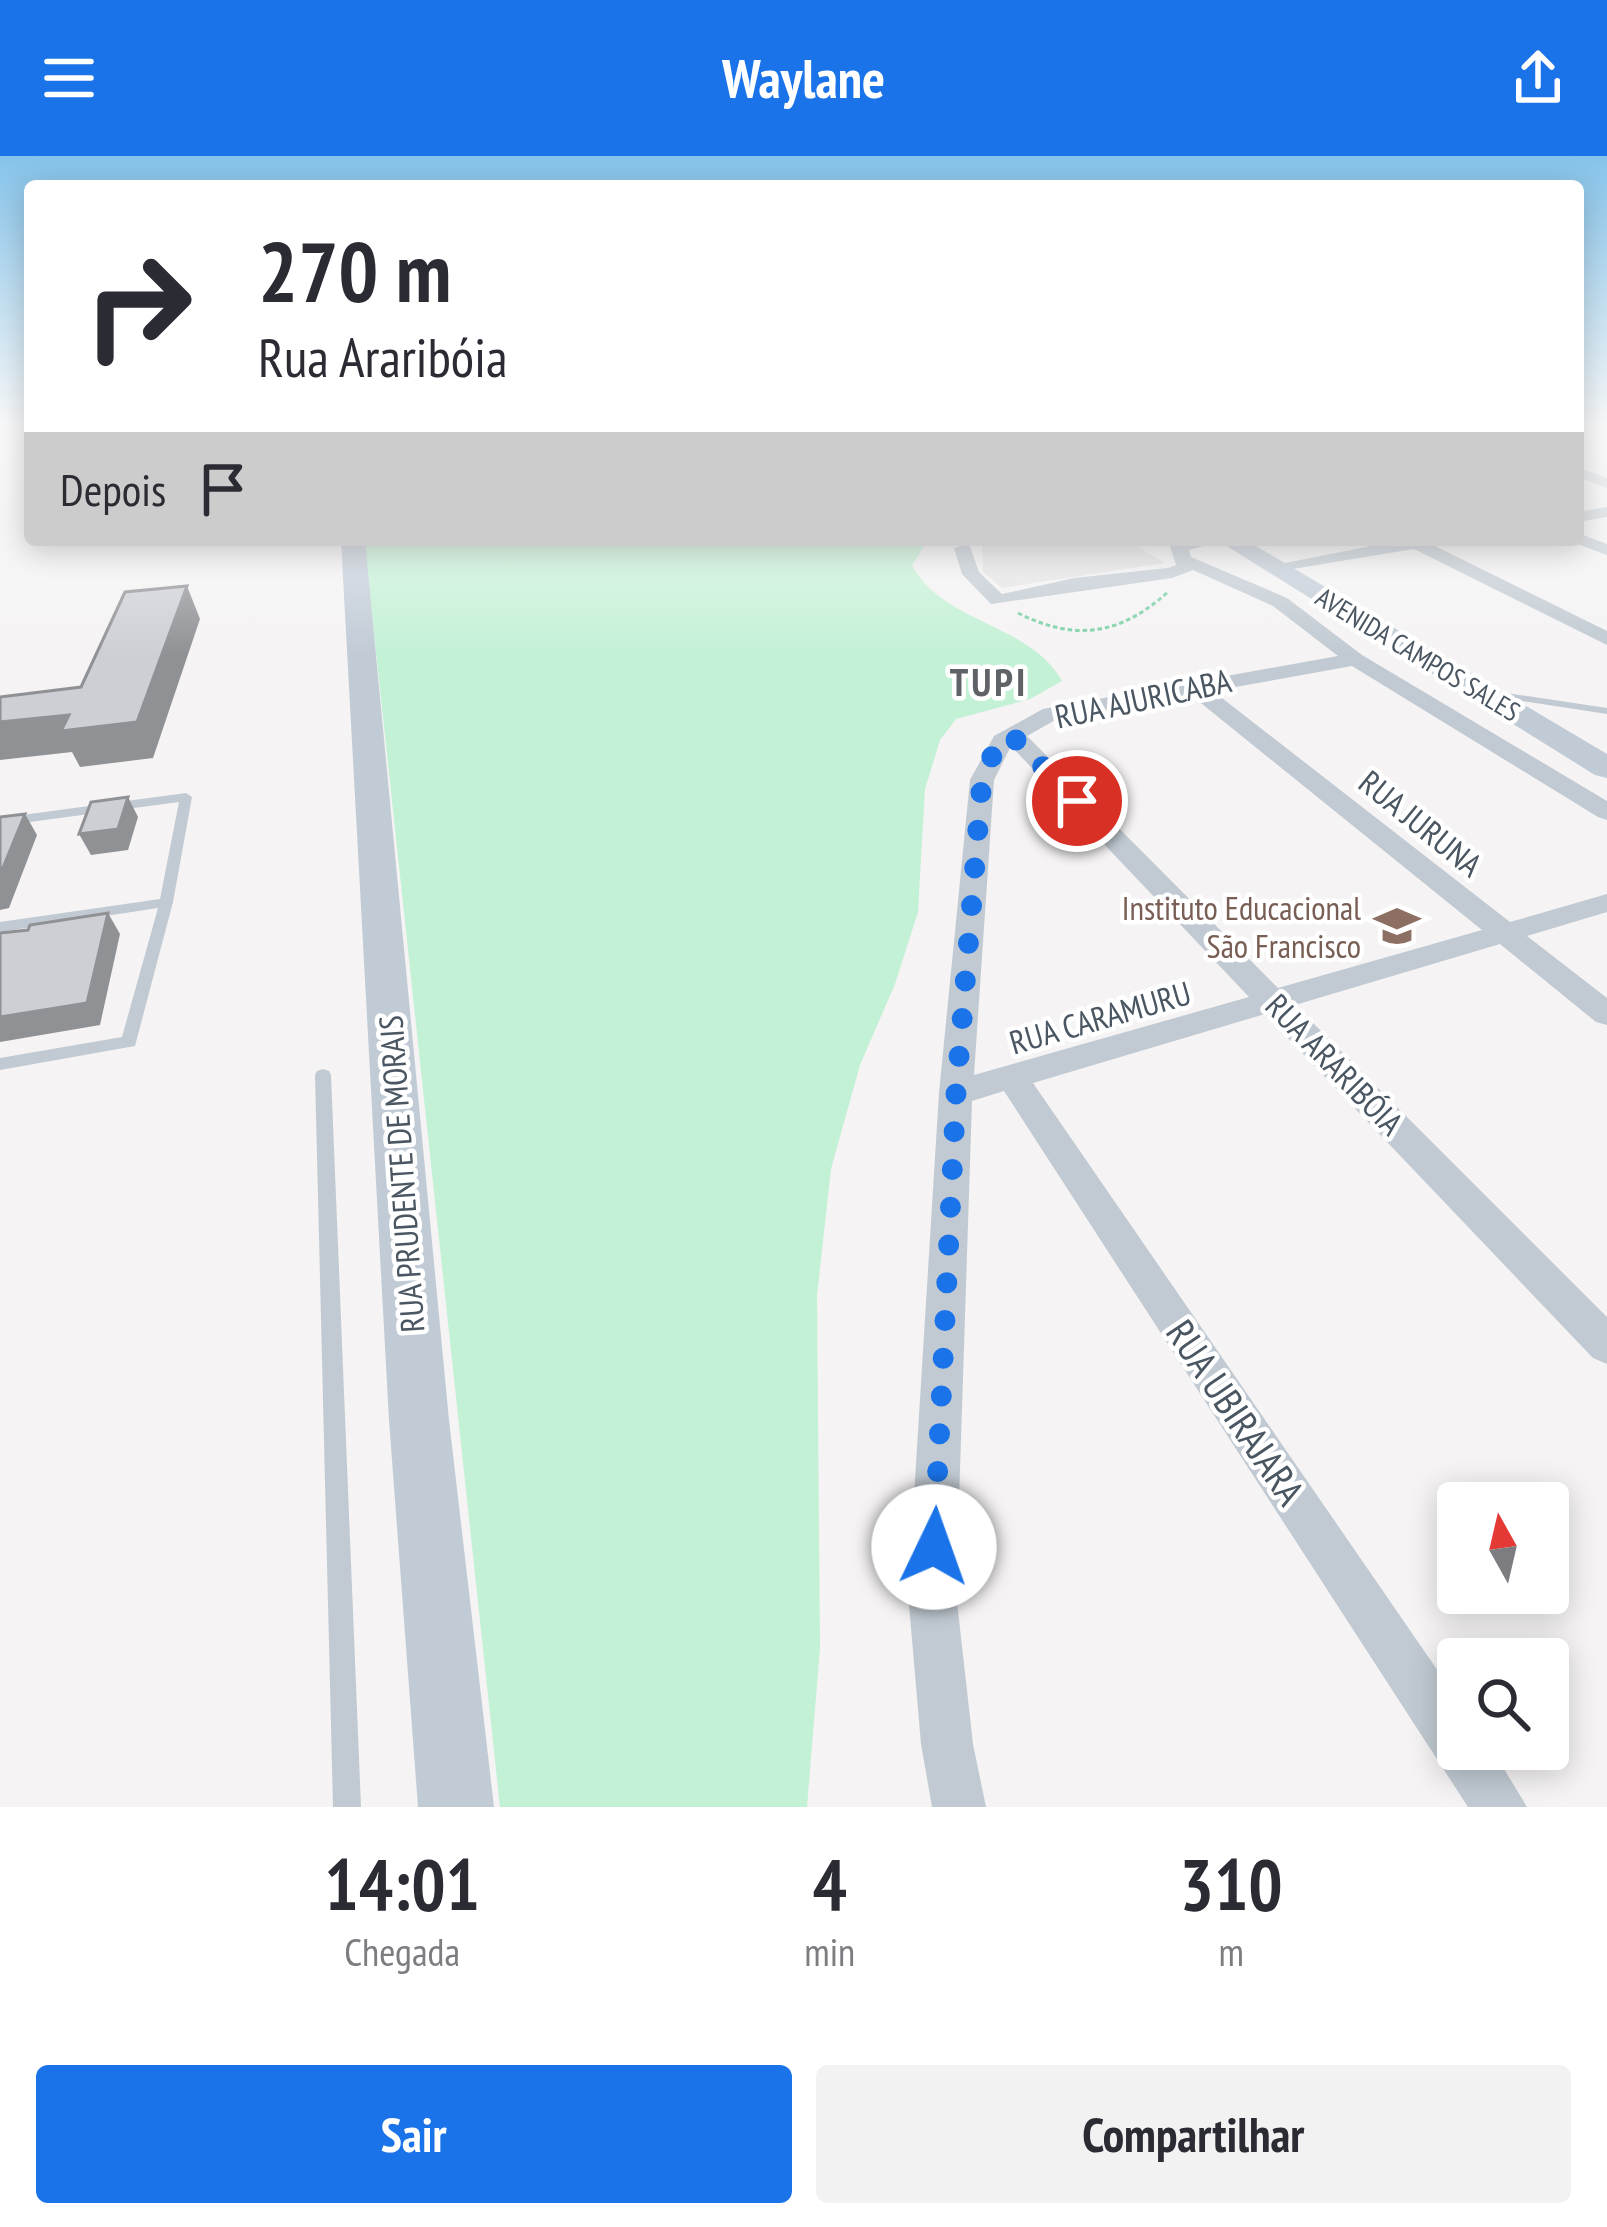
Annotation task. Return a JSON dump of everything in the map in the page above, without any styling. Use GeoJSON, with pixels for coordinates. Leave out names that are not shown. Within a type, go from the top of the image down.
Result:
{"type":"FeatureCollection","features":[{"type":"Feature","properties":{"kind":"street","name":"RUA PRUDENTE DE MORAIS"},"geometry":{"type":"LineString","coordinates":[[353,546],[419,1420],[456,1807]]}},
{"type":"Feature","properties":{"kind":"street"},"geometry":{"type":"LineString","coordinates":[[1184,546],[1179,547],[1185,565]]}},
{"type":"Feature","properties":{"kind":"street","name":"AVENIDA CAMPOS SALES"},"geometry":{"type":"LineString","coordinates":[[1239,546],[1607,768]]}},
{"type":"Feature","properties":{"kind":"street"},"geometry":{"type":"LineString","coordinates":[[1274,567],[1393,546]]}},
{"type":"Feature","properties":{"kind":"street"},"geometry":{"type":"LineString","coordinates":[[1430,546],[1607,639]]}},
{"type":"Feature","properties":{"kind":"street"},"geometry":{"type":"LineString","coordinates":[[963,548],[971,574],[998,600],[1185,565],[1263,592],[1355,659],[1607,812]]}},
{"type":"Feature","properties":{"kind":"street","name":"RUA AJURICABA"},"geometry":{"type":"LineString","coordinates":[[959,1807],[947,1744],[932,1593],[956,1093],[982,780],[993,754],[1010,734],[1051,714],[1355,659]]}},
{"type":"Feature","properties":{"kind":"street","name":"RUA JURUNA"},"geometry":{"type":"LineString","coordinates":[[1192,686],[1607,1014]]}},
{"type":"Feature","properties":{"kind":"street","name":"RUA ARARIBÓIA"},"geometry":{"type":"LineString","coordinates":[[1010,734],[1607,1345]]}},
{"type":"Feature","properties":{"kind":"street","name":"RUA CARAMURU"},"geometry":{"type":"LineString","coordinates":[[956,1093],[1607,903]]}},
{"type":"Feature","properties":{"kind":"street","name":"RUA UBIRAJARA"},"geometry":{"type":"LineString","coordinates":[[1013,1079],[1437,1714]]}},
{"type":"Feature","properties":{"kind":"street","name":"RUA UBIRAJARA"},"geometry":{"type":"LineString","coordinates":[[1474,1770],[1499,1807]]}},
{"type":"Feature","properties":{"kind":"lane"},"geometry":{"type":"LineString","coordinates":[[1484,693],[1607,711]]}},
{"type":"Feature","properties":{"kind":"lane"},"geometry":{"type":"LineString","coordinates":[[0,822],[186,797],[166,902],[129,1042],[0,1064]]}},
{"type":"Feature","properties":{"kind":"lane"},"geometry":{"type":"LineString","coordinates":[[0,927],[166,902]]}},
{"type":"Feature","properties":{"kind":"lane"},"geometry":{"type":"LineString","coordinates":[[323,1075],[347,1807]]}},
{"type":"Feature","properties":{"kind":"path"},"geometry":{"type":"LineString","coordinates":[[998,600],[1045,628],[1087,634],[1126,625],[1156,605],[1183,577],[1185,565]]}},
{"type":"Feature","properties":{"kind":"shaded area"},"geometry":{"type":"Polygon","coordinates":[[[982,546],[1137,546],[1165,563],[1002,588],[983,572],[982,546]]]}},
{"type":"Feature","properties":{"kind":"green space"},"geometry":{"type":"Polygon","coordinates":[[[365,546],[924,546],[912,565],[926,585],[1029,647],[1062,681],[1030,699],[956,719],[940,740],[925,789],[918,912],[895,984],[860,1065],[831,1169],[817,1296],[820,1648],[807,1807],[500,1807],[365,546]]]}},
{"type":"Feature","properties":{"kind":"building"},"geometry":{"type":"Polygon","coordinates":[[[187,586],[137,722],[61,731],[69,715],[0,722],[0,697],[81,687],[125,592],[187,586]]]}},
{"type":"Feature","properties":{"kind":"building"},"geometry":{"type":"Polygon","coordinates":[[[128,797],[118,829],[79,834],[91,802],[128,797]]]}},
{"type":"Feature","properties":{"kind":"building"},"geometry":{"type":"Polygon","coordinates":[[[25,814],[0,875],[0,817],[25,814]]]}},
{"type":"Feature","properties":{"kind":"building"},"geometry":{"type":"Polygon","coordinates":[[[108,913],[87,1003],[0,1017],[0,933],[108,913]]]}},
{"type":"Feature","properties":{"kind":"place","name":"Instituto Educacional São Francisco"},"geometry":{"type":"Point","coordinates":[1397,926]}},
{"type":"Feature","properties":{"kind":"district","name":"TUPI"},"geometry":{"type":"Point","coordinates":[989,681]}},
{"type":"Feature","properties":{"kind":"route"},"geometry":{"type":"LineString","coordinates":[[934,1547],[956,1093],[982,780],[993,754],[1010,734],[1077,801]]}}]}
